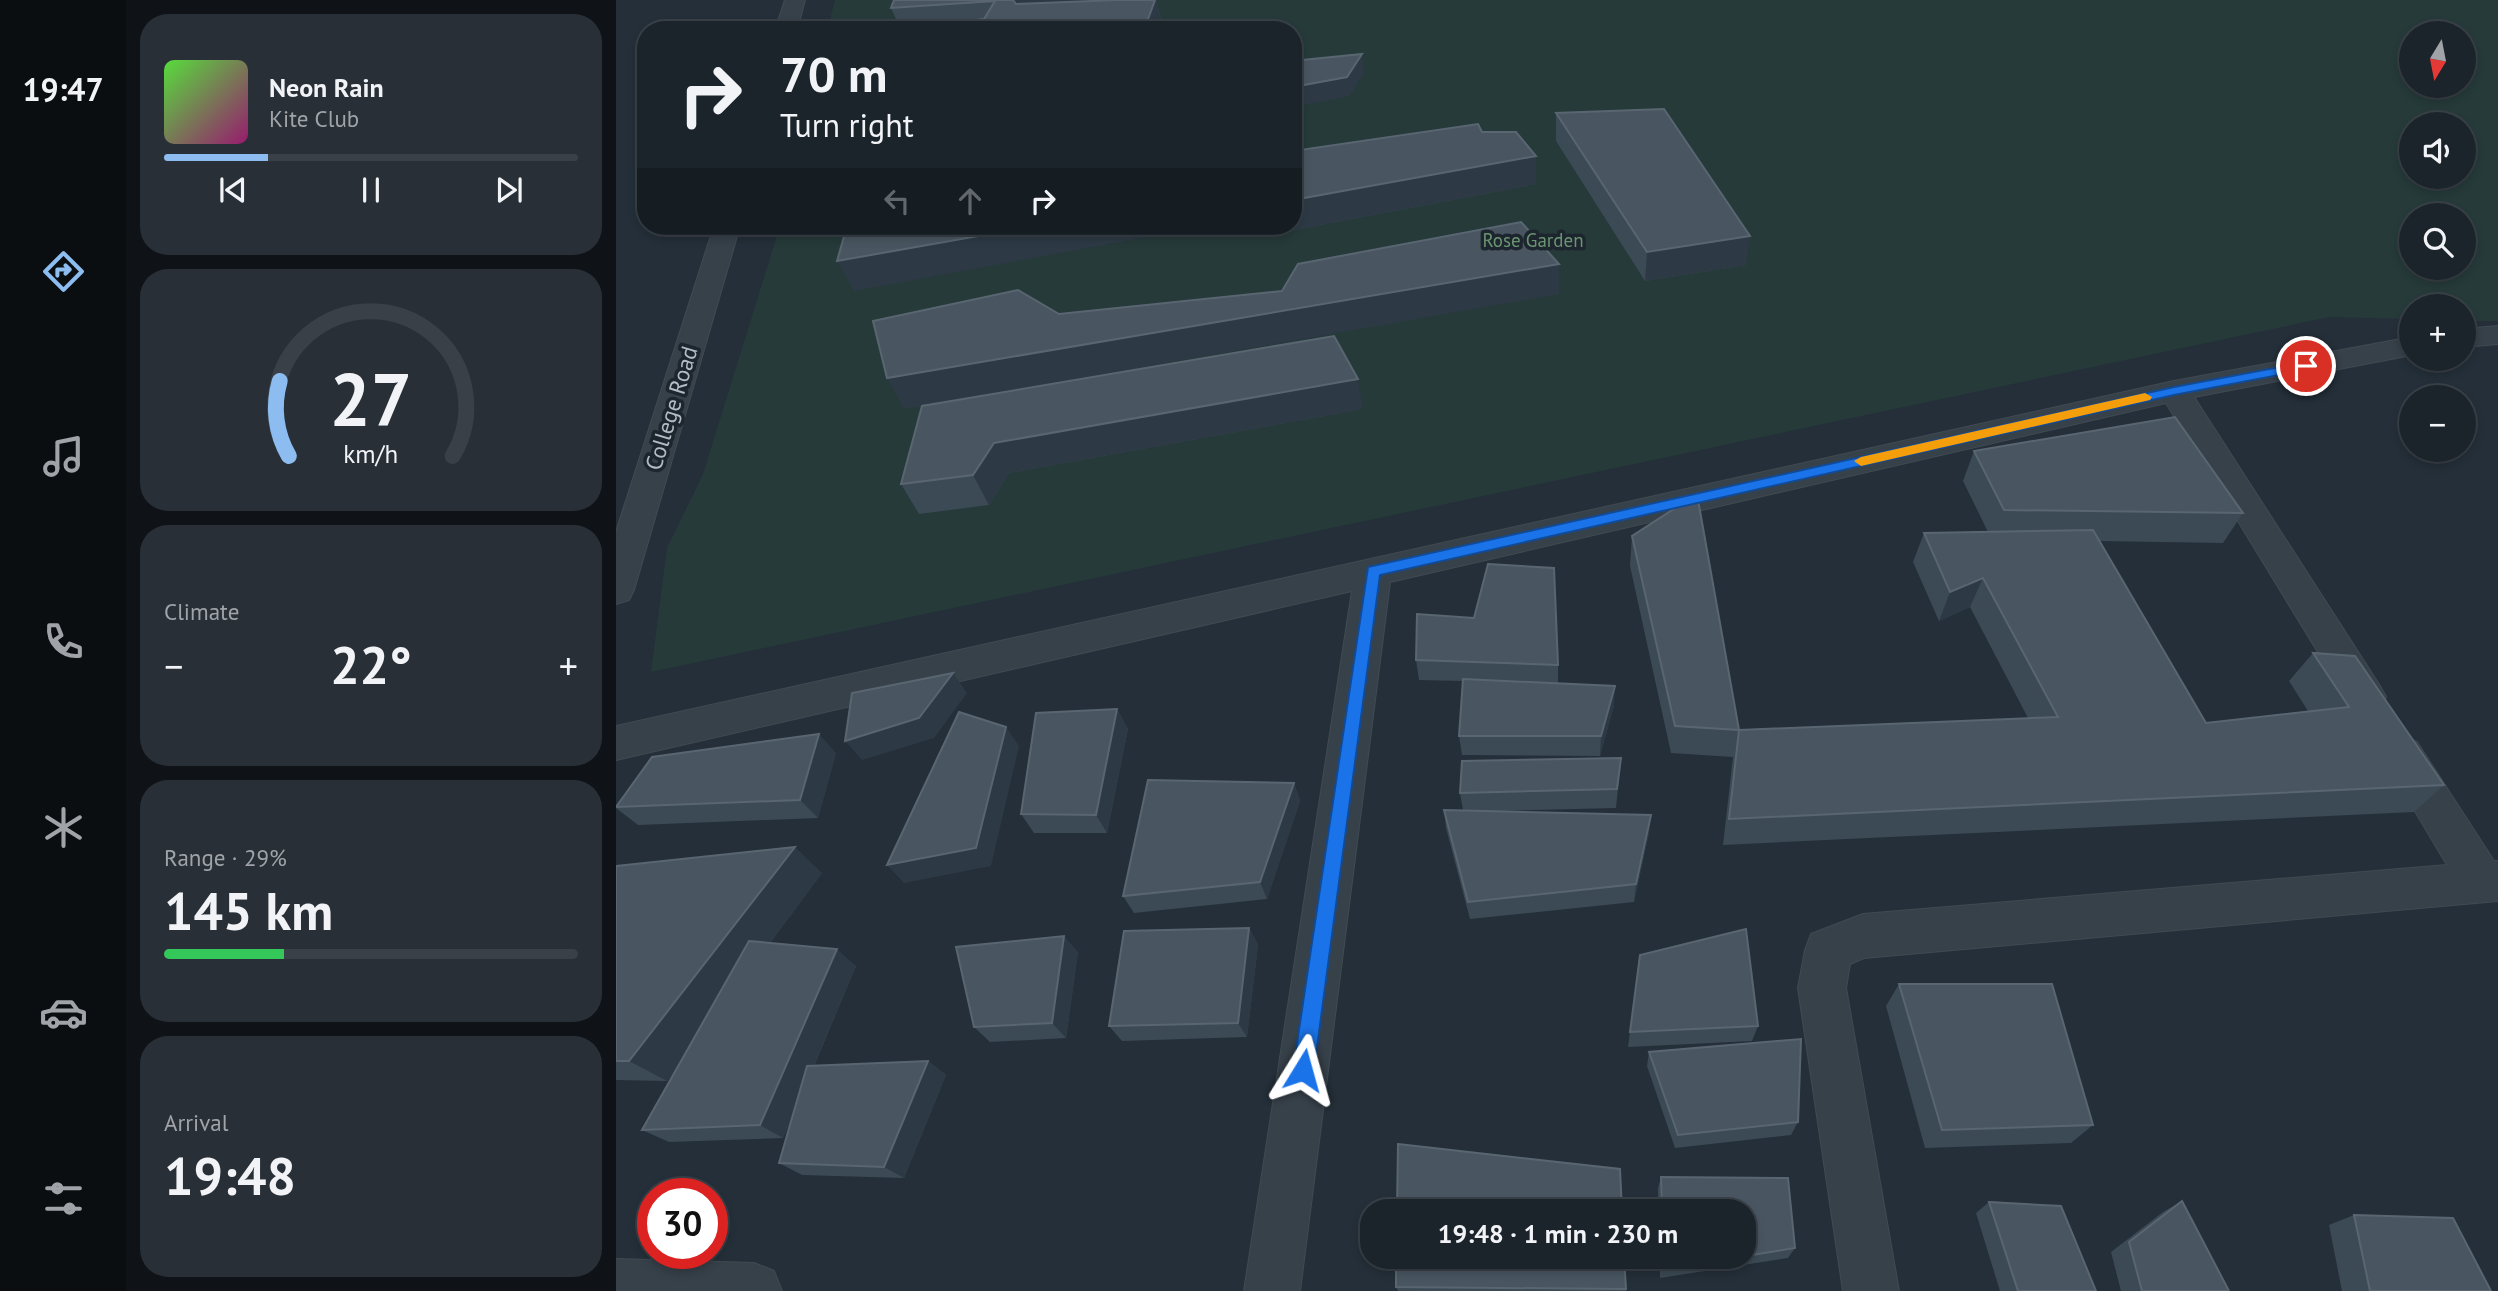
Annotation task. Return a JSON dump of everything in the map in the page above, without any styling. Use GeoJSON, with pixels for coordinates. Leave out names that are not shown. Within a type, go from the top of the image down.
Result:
{"type":"FeatureCollection","features":[{"type":"Feature","properties":{"kind":"street"},"geometry":{"type":"LineString","coordinates":[[789,21],[795,0]]}},
{"type":"Feature","properties":{"kind":"street","name":"College Road"},"geometry":{"type":"LineString","coordinates":[[616,590],[724,235]]}},
{"type":"Feature","properties":{"kind":"street"},"geometry":{"type":"LineString","coordinates":[[2476,337],[2498,335]]}},
{"type":"Feature","properties":{"kind":"street"},"geometry":{"type":"LineString","coordinates":[[616,743],[2174,391],[2399,348]]}},
{"type":"Feature","properties":{"kind":"street"},"geometry":{"type":"LineString","coordinates":[[1871,1291],[1822,988],[1828,950],[1863,936],[2490,881],[2174,391]]}},
{"type":"Feature","properties":{"kind":"street"},"geometry":{"type":"LineString","coordinates":[[1272,1291],[1373,571]]}},
{"type":"Feature","properties":{"kind":"street"},"geometry":{"type":"LineString","coordinates":[[616,1287],[754,1291]]}},
{"type":"Feature","properties":{"kind":"green space","name":"Rose Garden"},"geometry":{"type":"Polygon","coordinates":[[[835,0],[2498,0],[2498,321],[2476,321],[2476,294],[2399,294],[2399,319],[2329,317],[651,672],[667,548],[703,474],[777,235],[1302,235],[1302,21],[829,21],[835,0]]]}},
{"type":"Feature","properties":{"kind":"building"},"geometry":{"type":"Polygon","coordinates":[[[894,0],[1013,0],[1016,4],[1155,0],[1147,21],[967,21],[984,19],[995,1],[891,8],[894,0]]]}},
{"type":"Feature","properties":{"kind":"building"},"geometry":{"type":"Polygon","coordinates":[[[1362,54],[1347,77],[1302,85],[1302,60],[1362,54]]]}},
{"type":"Feature","properties":{"kind":"building"},"geometry":{"type":"Polygon","coordinates":[[[1664,109],[1750,236],[1647,252],[1556,113],[1664,109]]]}},
{"type":"Feature","properties":{"kind":"building"},"geometry":{"type":"Polygon","coordinates":[[[1478,124],[1482,132],[1516,132],[1536,156],[1302,198],[1302,150],[1478,124]]]}},
{"type":"Feature","properties":{"kind":"building"},"geometry":{"type":"Polygon","coordinates":[[[1521,222],[1559,264],[887,378],[873,321],[1018,290],[1059,314],[1282,291],[1298,264],[1521,222]]]}},
{"type":"Feature","properties":{"kind":"building"},"geometry":{"type":"Polygon","coordinates":[[[844,235],[984,235],[837,261],[844,235]]]}},
{"type":"Feature","properties":{"kind":"building"},"geometry":{"type":"Polygon","coordinates":[[[1334,336],[1358,379],[994,443],[973,475],[901,484],[922,406],[1334,336]]]}},
{"type":"Feature","properties":{"kind":"building"},"geometry":{"type":"Polygon","coordinates":[[[2175,417],[2243,513],[2004,510],[1974,451],[2175,417]]]}},
{"type":"Feature","properties":{"kind":"building"},"geometry":{"type":"Polygon","coordinates":[[[1697,494],[1739,730],[1675,726],[1632,536],[1697,494]]]}},
{"type":"Feature","properties":{"kind":"building"},"geometry":{"type":"Polygon","coordinates":[[[2093,530],[2206,723],[2349,707],[2313,653],[2355,656],[2444,785],[1729,819],[1739,730],[2058,717],[1983,578],[1950,592],[1924,533],[2093,530]]]}},
{"type":"Feature","properties":{"kind":"building"},"geometry":{"type":"Polygon","coordinates":[[[1488,564],[1554,568],[1558,665],[1416,660],[1417,614],[1474,618],[1488,564]]]}},
{"type":"Feature","properties":{"kind":"building"},"geometry":{"type":"Polygon","coordinates":[[[953,673],[919,718],[845,741],[852,693],[953,673]]]}},
{"type":"Feature","properties":{"kind":"building"},"geometry":{"type":"Polygon","coordinates":[[[1463,679],[1615,686],[1601,736],[1459,736],[1463,679]]]}},
{"type":"Feature","properties":{"kind":"building"},"geometry":{"type":"Polygon","coordinates":[[[1117,709],[1096,815],[1021,814],[1036,713],[1117,709]]]}},
{"type":"Feature","properties":{"kind":"building"},"geometry":{"type":"Polygon","coordinates":[[[959,712],[1006,727],[976,848],[887,865],[959,712]]]}},
{"type":"Feature","properties":{"kind":"building"},"geometry":{"type":"Polygon","coordinates":[[[819,734],[800,800],[616,807],[652,757],[819,734]]]}},
{"type":"Feature","properties":{"kind":"building"},"geometry":{"type":"Polygon","coordinates":[[[1621,758],[1617,789],[1460,793],[1462,761],[1621,758]]]}},
{"type":"Feature","properties":{"kind":"building"},"geometry":{"type":"Polygon","coordinates":[[[1148,780],[1294,783],[1260,882],[1123,896],[1148,780]]]}},
{"type":"Feature","properties":{"kind":"building"},"geometry":{"type":"Polygon","coordinates":[[[1444,810],[1651,815],[1636,884],[1468,902],[1444,810]]]}},
{"type":"Feature","properties":{"kind":"building"},"geometry":{"type":"Polygon","coordinates":[[[795,847],[629,1061],[616,1061],[616,866],[795,847]]]}},
{"type":"Feature","properties":{"kind":"building"},"geometry":{"type":"Polygon","coordinates":[[[1249,928],[1238,1023],[1109,1026],[1124,931],[1249,928]]]}},
{"type":"Feature","properties":{"kind":"building"},"geometry":{"type":"Polygon","coordinates":[[[1746,929],[1758,1026],[1630,1032],[1640,955],[1746,929]]]}},
{"type":"Feature","properties":{"kind":"building"},"geometry":{"type":"Polygon","coordinates":[[[1064,936],[1052,1023],[974,1027],[956,947],[1064,936]]]}},
{"type":"Feature","properties":{"kind":"building"},"geometry":{"type":"Polygon","coordinates":[[[749,941],[837,949],[760,1125],[642,1130],[749,941]]]}},
{"type":"Feature","properties":{"kind":"building"},"geometry":{"type":"Polygon","coordinates":[[[1899,984],[2052,984],[2093,1125],[1942,1130],[1899,984]]]}},
{"type":"Feature","properties":{"kind":"building"},"geometry":{"type":"Polygon","coordinates":[[[1801,1039],[1798,1122],[1678,1135],[1649,1052],[1801,1039]]]}},
{"type":"Feature","properties":{"kind":"building"},"geometry":{"type":"Polygon","coordinates":[[[928,1061],[884,1167],[779,1163],[807,1066],[928,1061]]]}},
{"type":"Feature","properties":{"kind":"building"},"geometry":{"type":"Polygon","coordinates":[[[1398,1144],[1620,1169],[1621,1199],[1397,1199],[1398,1144]]]}},
{"type":"Feature","properties":{"kind":"building"},"geometry":{"type":"Polygon","coordinates":[[[1661,1177],[1788,1178],[1795,1248],[1756,1254],[1756,1199],[1662,1199],[1661,1177]]]}},
{"type":"Feature","properties":{"kind":"building"},"geometry":{"type":"Polygon","coordinates":[[[2182,1201],[2229,1291],[2142,1291],[2129,1242],[2182,1201]]]}},
{"type":"Feature","properties":{"kind":"building"},"geometry":{"type":"Polygon","coordinates":[[[1989,1202],[2061,1206],[2096,1291],[2018,1291],[1989,1202]]]}},
{"type":"Feature","properties":{"kind":"building"},"geometry":{"type":"Polygon","coordinates":[[[2354,1215],[2453,1218],[2491,1291],[2370,1291],[2354,1215]]]}},
{"type":"Feature","properties":{"kind":"building"},"geometry":{"type":"Polygon","coordinates":[[[1396,1269],[1625,1269],[1626,1289],[1396,1287],[1396,1269]]]}},
{"type":"Feature","properties":{"kind":"slow traffic"},"geometry":{"type":"LineString","coordinates":[[1861,461],[2145,397]]}},
{"type":"Feature","properties":{"kind":"route"},"geometry":{"type":"LineString","coordinates":[[1303,1070],[1373,571],[2174,391],[2306,366]]}}]}
